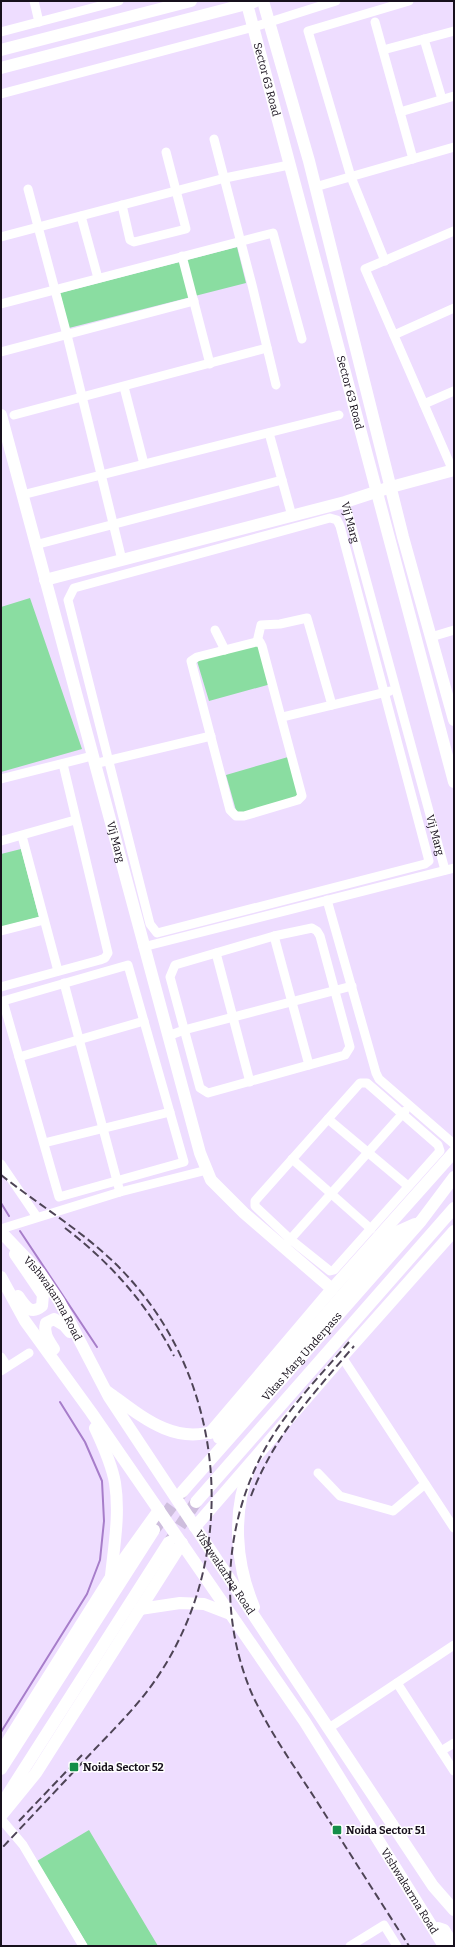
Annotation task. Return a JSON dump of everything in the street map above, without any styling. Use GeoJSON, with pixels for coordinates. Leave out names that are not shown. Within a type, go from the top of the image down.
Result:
{"type":"FeatureCollection","features":[{"type":"Feature","properties":{"kind":"street"},"geometry":{"type":"LineString","coordinates":[[34,1],[39,22]]}},
{"type":"Feature","properties":{"kind":"street"},"geometry":{"type":"LineString","coordinates":[[1,32],[119,1]]}},
{"type":"Feature","properties":{"kind":"street"},"geometry":{"type":"LineString","coordinates":[[1,50],[191,1]]}},
{"type":"Feature","properties":{"kind":"street","name":"Sector 63 Road"},"geometry":{"type":"LineString","coordinates":[[263,1],[315,187],[391,487],[454,720]]}},
{"type":"Feature","properties":{"kind":"street"},"geometry":{"type":"LineString","coordinates":[[1,94],[254,27],[336,1]]}},
{"type":"Feature","properties":{"kind":"street"},"geometry":{"type":"LineString","coordinates":[[385,261],[351,177],[308,31],[409,1]]}},
{"type":"Feature","properties":{"kind":"street"},"geometry":{"type":"LineString","coordinates":[[1,68],[253,3]]}},
{"type":"Feature","properties":{"kind":"street","name":"Sector 63 Road"},"geometry":{"type":"LineString","coordinates":[[253,3],[254,27],[289,165],[454,782]]}},
{"type":"Feature","properties":{"kind":"street"},"geometry":{"type":"LineString","coordinates":[[375,22],[413,159]]}},
{"type":"Feature","properties":{"kind":"street"},"geometry":{"type":"LineString","coordinates":[[383,50],[454,31]]}},
{"type":"Feature","properties":{"kind":"street"},"geometry":{"type":"LineString","coordinates":[[424,39],[442,99]]}},
{"type":"Feature","properties":{"kind":"street"},"geometry":{"type":"LineString","coordinates":[[33,41],[38,59]]}},
{"type":"Feature","properties":{"kind":"street"},"geometry":{"type":"LineString","coordinates":[[400,112],[454,96]]}},
{"type":"Feature","properties":{"kind":"street"},"geometry":{"type":"LineString","coordinates":[[214,139],[241,241],[276,385]]}},
{"type":"Feature","properties":{"kind":"street"},"geometry":{"type":"LineString","coordinates":[[315,187],[454,147]]}},
{"type":"Feature","properties":{"kind":"street"},"geometry":{"type":"LineString","coordinates":[[122,205],[130,240],[134,242],[186,229],[166,152]]}},
{"type":"Feature","properties":{"kind":"street"},"geometry":{"type":"LineString","coordinates":[[1,236],[225,178],[289,165]]}},
{"type":"Feature","properties":{"kind":"street"},"geometry":{"type":"LineString","coordinates":[[28,189],[67,335],[122,560]]}},
{"type":"Feature","properties":{"kind":"street"},"geometry":{"type":"LineString","coordinates":[[82,216],[98,278]]}},
{"type":"Feature","properties":{"kind":"street"},"geometry":{"type":"LineString","coordinates":[[345,502],[391,487],[454,470],[365,269],[454,231]]}},
{"type":"Feature","properties":{"kind":"street"},"geometry":{"type":"LineString","coordinates":[[1,304],[273,233],[302,339]]}},
{"type":"Feature","properties":{"kind":"street"},"geometry":{"type":"LineString","coordinates":[[182,256],[210,364]]}},
{"type":"Feature","properties":{"kind":"street"},"geometry":{"type":"LineString","coordinates":[[1,352],[194,301]]}},
{"type":"Feature","properties":{"kind":"street"},"geometry":{"type":"LineString","coordinates":[[394,335],[454,308]]}},
{"type":"Feature","properties":{"kind":"street"},"geometry":{"type":"LineString","coordinates":[[14,415],[267,348]]}},
{"type":"Feature","properties":{"kind":"street"},"geometry":{"type":"LineString","coordinates":[[124,387],[144,464]]}},
{"type":"Feature","properties":{"kind":"street"},"geometry":{"type":"LineString","coordinates":[[424,404],[454,391]]}},
{"type":"Feature","properties":{"kind":"street"},"geometry":{"type":"LineString","coordinates":[[1,415],[45,580]]}},
{"type":"Feature","properties":{"kind":"street"},"geometry":{"type":"LineString","coordinates":[[22,495],[339,416]]}},
{"type":"Feature","properties":{"kind":"street"},"geometry":{"type":"LineString","coordinates":[[269,433],[292,516]]}},
{"type":"Feature","properties":{"kind":"street"},"geometry":{"type":"LineString","coordinates":[[35,545],[282,480]]}},
{"type":"Feature","properties":{"kind":"street","name":"Vij Marg"},"geometry":{"type":"LineString","coordinates":[[345,502],[397,689],[450,869],[143,947],[45,580],[292,516],[345,502]]}},
{"type":"Feature","properties":{"kind":"street"},"geometry":{"type":"LineString","coordinates":[[330,518],[337,520],[340,526],[384,692],[429,861],[425,864],[157,932],[150,924],[68,600],[70,593],[74,588],[330,518]]}},
{"type":"Feature","properties":{"kind":"street"},"geometry":{"type":"LineString","coordinates":[[257,642],[261,625],[280,624],[307,618],[332,705]]}},
{"type":"Feature","properties":{"kind":"street"},"geometry":{"type":"LineString","coordinates":[[216,630],[225,650]]}},
{"type":"Feature","properties":{"kind":"street"},"geometry":{"type":"LineString","coordinates":[[431,637],[454,630]]}},
{"type":"Feature","properties":{"kind":"street"},"geometry":{"type":"LineString","coordinates":[[257,642],[262,646],[302,796],[298,800],[244,816],[236,816],[230,810],[191,661],[197,657],[257,642]]}},
{"type":"Feature","properties":{"kind":"street"},"geometry":{"type":"LineString","coordinates":[[282,717],[397,689]]}},
{"type":"Feature","properties":{"kind":"street"},"geometry":{"type":"LineString","coordinates":[[1,779],[63,764],[93,760],[109,761],[211,736]]}},
{"type":"Feature","properties":{"kind":"street"},"geometry":{"type":"LineString","coordinates":[[1,987],[100,960],[105,958],[108,953],[75,820],[63,764]]}},
{"type":"Feature","properties":{"kind":"street"},"geometry":{"type":"LineString","coordinates":[[1,841],[75,820]]}},
{"type":"Feature","properties":{"kind":"street"},"geometry":{"type":"LineString","coordinates":[[22,836],[58,971]]}},
{"type":"Feature","properties":{"kind":"street"},"geometry":{"type":"LineString","coordinates":[[327,900],[376,1073],[379,1079],[454,1144]]}},
{"type":"Feature","properties":{"kind":"street"},"geometry":{"type":"LineString","coordinates":[[1,932],[44,920]]}},
{"type":"Feature","properties":{"kind":"street"},"geometry":{"type":"LineString","coordinates":[[312,928],[317,931],[350,1047],[345,1055],[250,1082],[208,1092],[200,1088],[170,977],[175,965],[274,936],[312,928]]}},
{"type":"Feature","properties":{"kind":"street"},"geometry":{"type":"LineString","coordinates":[[274,936],[309,1065]]}},
{"type":"Feature","properties":{"kind":"street"},"geometry":{"type":"LineString","coordinates":[[143,947],[200,1153],[211,1180],[244,1213],[287,1243],[330,1271],[334,1270],[440,1151],[438,1145],[401,1115],[367,1083],[360,1083],[255,1201],[255,1206],[287,1243],[332,1289]]}},
{"type":"Feature","properties":{"kind":"street"},"geometry":{"type":"LineString","coordinates":[[216,952],[234,1016],[250,1082]]}},
{"type":"Feature","properties":{"kind":"street"},"geometry":{"type":"LineString","coordinates":[[128,965],[144,1021],[184,1162],[59,1197],[3,1001],[128,965]]}},
{"type":"Feature","properties":{"kind":"street"},"geometry":{"type":"LineString","coordinates":[[64,983],[120,1192]]}},
{"type":"Feature","properties":{"kind":"street"},"geometry":{"type":"LineString","coordinates":[[168,1036],[234,1016],[352,986]]}},
{"type":"Feature","properties":{"kind":"street"},"geometry":{"type":"LineString","coordinates":[[19,1057],[144,1021]]}},
{"type":"Feature","properties":{"kind":"street"},"geometry":{"type":"LineString","coordinates":[[287,1243],[410,1106]]}},
{"type":"Feature","properties":{"kind":"street"},"geometry":{"type":"LineString","coordinates":[[44,1143],[170,1112]]}},
{"type":"Feature","properties":{"kind":"street"},"geometry":{"type":"LineString","coordinates":[[328,1119],[408,1186]]}},
{"type":"Feature","properties":{"kind":"street"},"geometry":{"type":"LineString","coordinates":[[210,1433],[332,1289],[454,1152]]}},
{"type":"Feature","properties":{"kind":"street"},"geometry":{"type":"LineString","coordinates":[[292,1159],[370,1229]]}},
{"type":"Feature","properties":{"kind":"street"},"geometry":{"type":"LineString","coordinates":[[1,1164],[37,1217]]}},
{"type":"Feature","properties":{"kind":"street"},"geometry":{"type":"LineString","coordinates":[[1,1276],[13,1288],[27,1307],[37,1310],[42,1306],[43,1295],[2,1233],[37,1217],[120,1192],[207,1170]]}},
{"type":"Feature","properties":{"kind":"street","name":"Vikas Marg Underpass"},"geometry":{"type":"LineString","coordinates":[[177,1493],[421,1221],[454,1177]]}},
{"type":"Feature","properties":{"kind":"street","name":"Vikas Marg Underpass"},"geometry":{"type":"LineString","coordinates":[[196,1502],[454,1208]]}},
{"type":"Feature","properties":{"kind":"street"},"geometry":{"type":"LineString","coordinates":[[177,1493],[232,1422],[398,1232],[421,1221]]}},
{"type":"Feature","properties":{"kind":"street"},"geometry":{"type":"LineString","coordinates":[[195,1527],[342,1357],[454,1231]]}},
{"type":"Feature","properties":{"kind":"street","name":"Vishwakarma Road"},"geometry":{"type":"LineString","coordinates":[[2,1233],[40,1273],[59,1301],[104,1389],[177,1493],[195,1527],[433,1886],[454,1910]]}},
{"type":"Feature","properties":{"kind":"street"},"geometry":{"type":"LineString","coordinates":[[420,1248],[431,1258]]}},
{"type":"Feature","properties":{"kind":"street","name":"Vishwakarma Road"},"geometry":{"type":"LineString","coordinates":[[1,1276],[25,1321],[69,1381],[305,1722],[444,1946]]}},
{"type":"Feature","properties":{"kind":"street"},"geometry":{"type":"LineString","coordinates":[[69,1381],[61,1362],[46,1336],[44,1330],[46,1323],[54,1319],[59,1321],[79,1341]]}},
{"type":"Feature","properties":{"kind":"street"},"geometry":{"type":"LineString","coordinates":[[1,1357],[4,1368],[29,1353]]}},
{"type":"Feature","properties":{"kind":"street"},"geometry":{"type":"LineString","coordinates":[[342,1357],[454,1528]]}},
{"type":"Feature","properties":{"kind":"street"},"geometry":{"type":"LineString","coordinates":[[104,1389],[156,1425],[184,1434],[200,1436],[210,1433],[232,1422]]}},
{"type":"Feature","properties":{"kind":"street"},"geometry":{"type":"LineString","coordinates":[[89,1410],[91,1419],[104,1446],[115,1483],[117,1518],[111,1577]]}},
{"type":"Feature","properties":{"kind":"street"},"geometry":{"type":"LineString","coordinates":[[254,1458],[244,1484],[237,1524],[240,1556],[244,1574],[251,1602],[261,1626]]}},
{"type":"Feature","properties":{"kind":"street"},"geometry":{"type":"LineString","coordinates":[[318,1473],[340,1496],[393,1511],[425,1484]]}},
{"type":"Feature","properties":{"kind":"street"},"geometry":{"type":"LineString","coordinates":[[1,1752],[111,1577],[159,1510]]}},
{"type":"Feature","properties":{"kind":"street"},"geometry":{"type":"LineString","coordinates":[[1,1769],[154,1530]]}},
{"type":"Feature","properties":{"kind":"street"},"geometry":{"type":"LineString","coordinates":[[1,1805],[169,1542]]}},
{"type":"Feature","properties":{"kind":"street"},"geometry":{"type":"LineString","coordinates":[[83,1946],[23,1845],[1,1818],[36,1773],[182,1543]]}},
{"type":"Feature","properties":{"kind":"street"},"geometry":{"type":"LineString","coordinates":[[140,1610],[180,1603],[204,1604],[230,1614]]}},
{"type":"Feature","properties":{"kind":"street"},"geometry":{"type":"LineString","coordinates":[[329,1728],[454,1645]]}},
{"type":"Feature","properties":{"kind":"street"},"geometry":{"type":"LineString","coordinates":[[396,1683],[454,1771]]}},
{"type":"Feature","properties":{"kind":"street"},"geometry":{"type":"LineString","coordinates":[[441,1751],[454,1743]]}},
{"type":"Feature","properties":{"kind":"street"},"geometry":{"type":"LineString","coordinates":[[431,1924],[444,1930],[454,1946]]}},
{"type":"Feature","properties":{"kind":"street"},"geometry":{"type":"LineString","coordinates":[[350,1946],[384,1925],[397,1946]]}},
{"type":"Feature","properties":{"kind":"green space"},"geometry":{"type":"Polygon","coordinates":[[[237,247],[246,283],[69,328],[60,293],[237,247]]]}},
{"type":"Feature","properties":{"kind":"green space"},"geometry":{"type":"Polygon","coordinates":[[[30,598],[82,749],[1,772],[1,607],[30,598]]]}},
{"type":"Feature","properties":{"kind":"green space"},"geometry":{"type":"Polygon","coordinates":[[[259,644],[271,684],[209,701],[197,661],[259,644]]]}},
{"type":"Feature","properties":{"kind":"green space"},"geometry":{"type":"Polygon","coordinates":[[[288,757],[299,797],[237,814],[226,775],[288,757]]]}},
{"type":"Feature","properties":{"kind":"green space"},"geometry":{"type":"Polygon","coordinates":[[[21,849],[39,917],[1,927],[1,854],[21,849]]]}},
{"type":"Feature","properties":{"kind":"green space"},"geometry":{"type":"Polygon","coordinates":[[[89,1830],[158,1946],[88,1946],[37,1861],[89,1830]]]}},
{"type":"Feature","properties":{"kind":"waterway"},"geometry":{"type":"LineString","coordinates":[[1,1203],[9,1216]]}},
{"type":"Feature","properties":{"kind":"waterway"},"geometry":{"type":"LineString","coordinates":[[20,1231],[97,1347]]}},
{"type":"Feature","properties":{"kind":"waterway"},"geometry":{"type":"LineString","coordinates":[[1,1732],[87,1594],[100,1560],[104,1521],[102,1481],[85,1442],[60,1402]]}},
{"type":"Feature","properties":{"kind":"tunnel"},"geometry":{"type":"LineString","coordinates":[[154,1530],[182,1492]]}},
{"type":"Feature","properties":{"kind":"tunnel"},"geometry":{"type":"LineString","coordinates":[[170,1541],[196,1502]]}},
{"type":"Feature","properties":{"kind":"railway"},"geometry":{"type":"LineString","coordinates":[[1,1175],[68,1224],[116,1264],[130,1279],[162,1321],[186,1368],[202,1417],[210,1469],[211,1521],[203,1573],[187,1623],[155,1681],[131,1711],[1,1849]]}},
{"type":"Feature","properties":{"kind":"railway"},"geometry":{"type":"LineString","coordinates":[[65,1228],[97,1255],[127,1286],[152,1319],[174,1356]]}},
{"type":"Feature","properties":{"kind":"railway"},"geometry":{"type":"LineString","coordinates":[[349,1342],[284,1419],[266,1447],[252,1476],[241,1506],[234,1537],[230,1569],[230,1601],[234,1633],[241,1664],[259,1708],[282,1748],[409,1946]]}},
{"type":"Feature","properties":{"kind":"railway"},"geometry":{"type":"LineString","coordinates":[[251,1496],[260,1474],[271,1454],[296,1416],[354,1346]]}},
{"type":"Feature","properties":{"kind":"railway"},"geometry":{"type":"LineString","coordinates":[[19,1821],[82,1755]]}},
{"type":"Feature","properties":{"kind":"place","name":"Noida Sector 52"},"geometry":{"type":"Point","coordinates":[74,1767]}},
{"type":"Feature","properties":{"kind":"place","name":"Noida Sector 51"},"geometry":{"type":"Point","coordinates":[337,1830]}}]}
